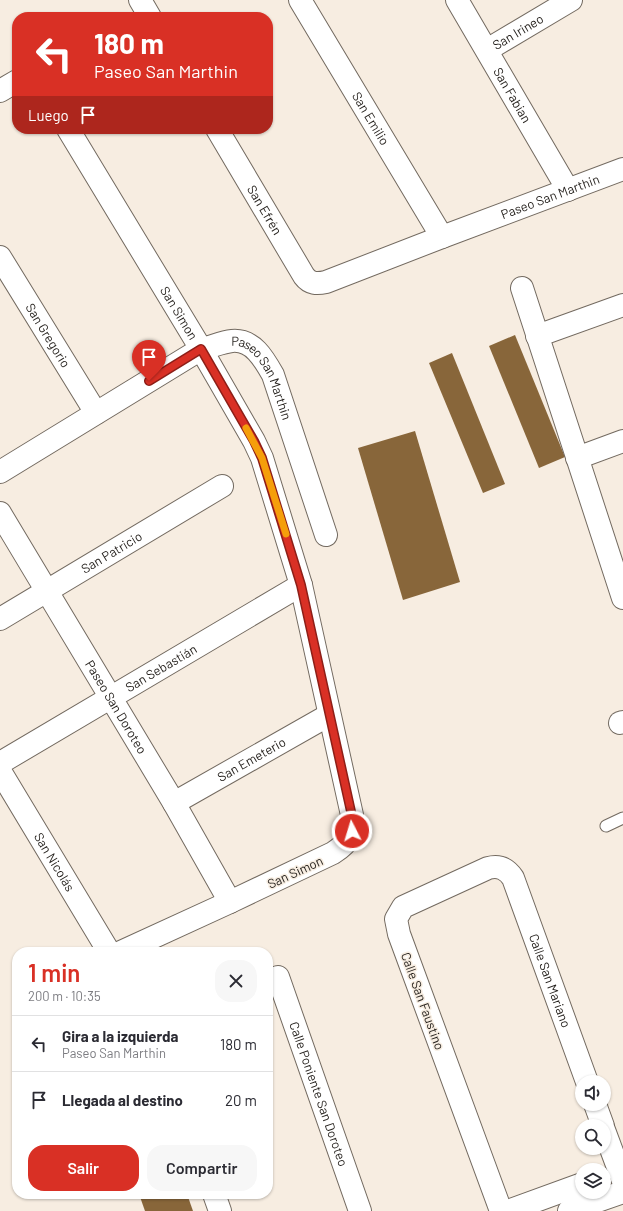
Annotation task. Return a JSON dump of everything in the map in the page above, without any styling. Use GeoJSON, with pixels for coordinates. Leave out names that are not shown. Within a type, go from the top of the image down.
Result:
{"type":"FeatureCollection","features":[{"type":"Feature","properties":{"kind":"street"},"geometry":{"type":"LineString","coordinates":[[140,0],[147,12]]}},
{"type":"Feature","properties":{"kind":"street","name":"San Emilio"},"geometry":{"type":"LineString","coordinates":[[300,0],[442,236]]}},
{"type":"Feature","properties":{"kind":"street","name":"San Fabian"},"geometry":{"type":"LineString","coordinates":[[457,0],[568,190]]}},
{"type":"Feature","properties":{"kind":"street","name":"San Irineo"},"geometry":{"type":"LineString","coordinates":[[487,50],[571,0]]}},
{"type":"Feature","properties":{"kind":"street"},"geometry":{"type":"LineString","coordinates":[[0,91],[12,84]]}},
{"type":"Feature","properties":{"kind":"street","name":"San Simon"},"geometry":{"type":"LineString","coordinates":[[71,134],[201,349],[254,441],[262,458],[301,585],[352,816],[352,831],[344,846],[333,853],[132,947]]}},
{"type":"Feature","properties":{"kind":"street","name":"San Efrén"},"geometry":{"type":"LineString","coordinates":[[220,134],[304,276],[308,281],[319,284]]}},
{"type":"Feature","properties":{"kind":"street","name":"Paseo San Marthin"},"geometry":{"type":"LineString","coordinates":[[319,284],[442,236],[623,169]]}},
{"type":"Feature","properties":{"kind":"street","name":"San Gregorio"},"geometry":{"type":"LineString","coordinates":[[0,257],[96,413]]}},
{"type":"Feature","properties":{"kind":"street"},"geometry":{"type":"LineString","coordinates":[[522,288],[577,458],[619,574],[623,598]]}},
{"type":"Feature","properties":{"kind":"street"},"geometry":{"type":"LineString","coordinates":[[537,336],[623,305]]}},
{"type":"Feature","properties":{"kind":"street","name":"Paseo San Marthin"},"geometry":{"type":"LineString","coordinates":[[0,472],[201,349],[232,341],[245,342],[255,349],[273,375],[326,535]]}},
{"type":"Feature","properties":{"kind":"street"},"geometry":{"type":"LineString","coordinates":[[577,458],[623,441]]}},
{"type":"Feature","properties":{"kind":"street","name":"San Patricio"},"geometry":{"type":"LineString","coordinates":[[0,619],[222,486]]}},
{"type":"Feature","properties":{"kind":"street","name":"Paseo San Doroteo"},"geometry":{"type":"LineString","coordinates":[[0,513],[174,803],[230,902]]}},
{"type":"Feature","properties":{"kind":"street","name":"San Sebastián"},"geometry":{"type":"LineString","coordinates":[[0,762],[301,585]]}},
{"type":"Feature","properties":{"kind":"street","name":"San Emeterio"},"geometry":{"type":"LineString","coordinates":[[174,803],[329,715]]}},
{"type":"Feature","properties":{"kind":"street","name":"San Nicolás"},"geometry":{"type":"LineString","coordinates":[[0,771],[106,947]]}},
{"type":"Feature","properties":{"kind":"street","name":"Calle San Faustino"},"geometry":{"type":"LineString","coordinates":[[501,1211],[399,934],[396,919],[403,907],[488,868],[499,867],[509,873],[513,878]]}},
{"type":"Feature","properties":{"kind":"street","name":"Calle San Mariano"},"geometry":{"type":"LineString","coordinates":[[513,878],[584,1075]]}},
{"type":"Feature","properties":{"kind":"street","name":"Calle Poniente San Doroteo"},"geometry":{"type":"LineString","coordinates":[[278,977],[360,1211]]}},
{"type":"Feature","properties":{"kind":"street"},"geometry":{"type":"LineString","coordinates":[[611,1154],[617,1174]]}},
{"type":"Feature","properties":{"kind":"street"},"geometry":{"type":"LineString","coordinates":[[508,1211],[575,1187]]}},
{"type":"Feature","properties":{"kind":"street"},"geometry":{"type":"LineString","coordinates":[[569,1211],[623,1192]]}},
{"type":"Feature","properties":{"kind":"street"},"geometry":{"type":"LineString","coordinates":[[216,1199],[220,1211]]}},
{"type":"Feature","properties":{"kind":"lane"},"geometry":{"type":"LineString","coordinates":[[606,826],[623,818]]}},
{"type":"Feature","properties":{"kind":"building"},"geometry":{"type":"Polygon","coordinates":[[[515,335],[565,457],[539,468],[489,346],[515,335]]]}},
{"type":"Feature","properties":{"kind":"building"},"geometry":{"type":"Polygon","coordinates":[[[452,353],[505,484],[483,493],[429,363],[452,353]]]}},
{"type":"Feature","properties":{"kind":"building"},"geometry":{"type":"Polygon","coordinates":[[[415,431],[460,582],[403,600],[358,448],[415,431]]]}},
{"type":"Feature","properties":{"kind":"building"},"geometry":{"type":"Polygon","coordinates":[[[141,1199],[189,1199],[193,1211],[145,1211],[141,1199]]]}},
{"type":"Feature","properties":{"kind":"slow traffic"},"geometry":{"type":"LineString","coordinates":[[246,428],[262,458],[286,534]]}},
{"type":"Feature","properties":{"kind":"route"},"geometry":{"type":"LineString","coordinates":[[149,381],[201,349],[254,441],[262,458],[301,585],[352,816],[352,831]]}}]}
